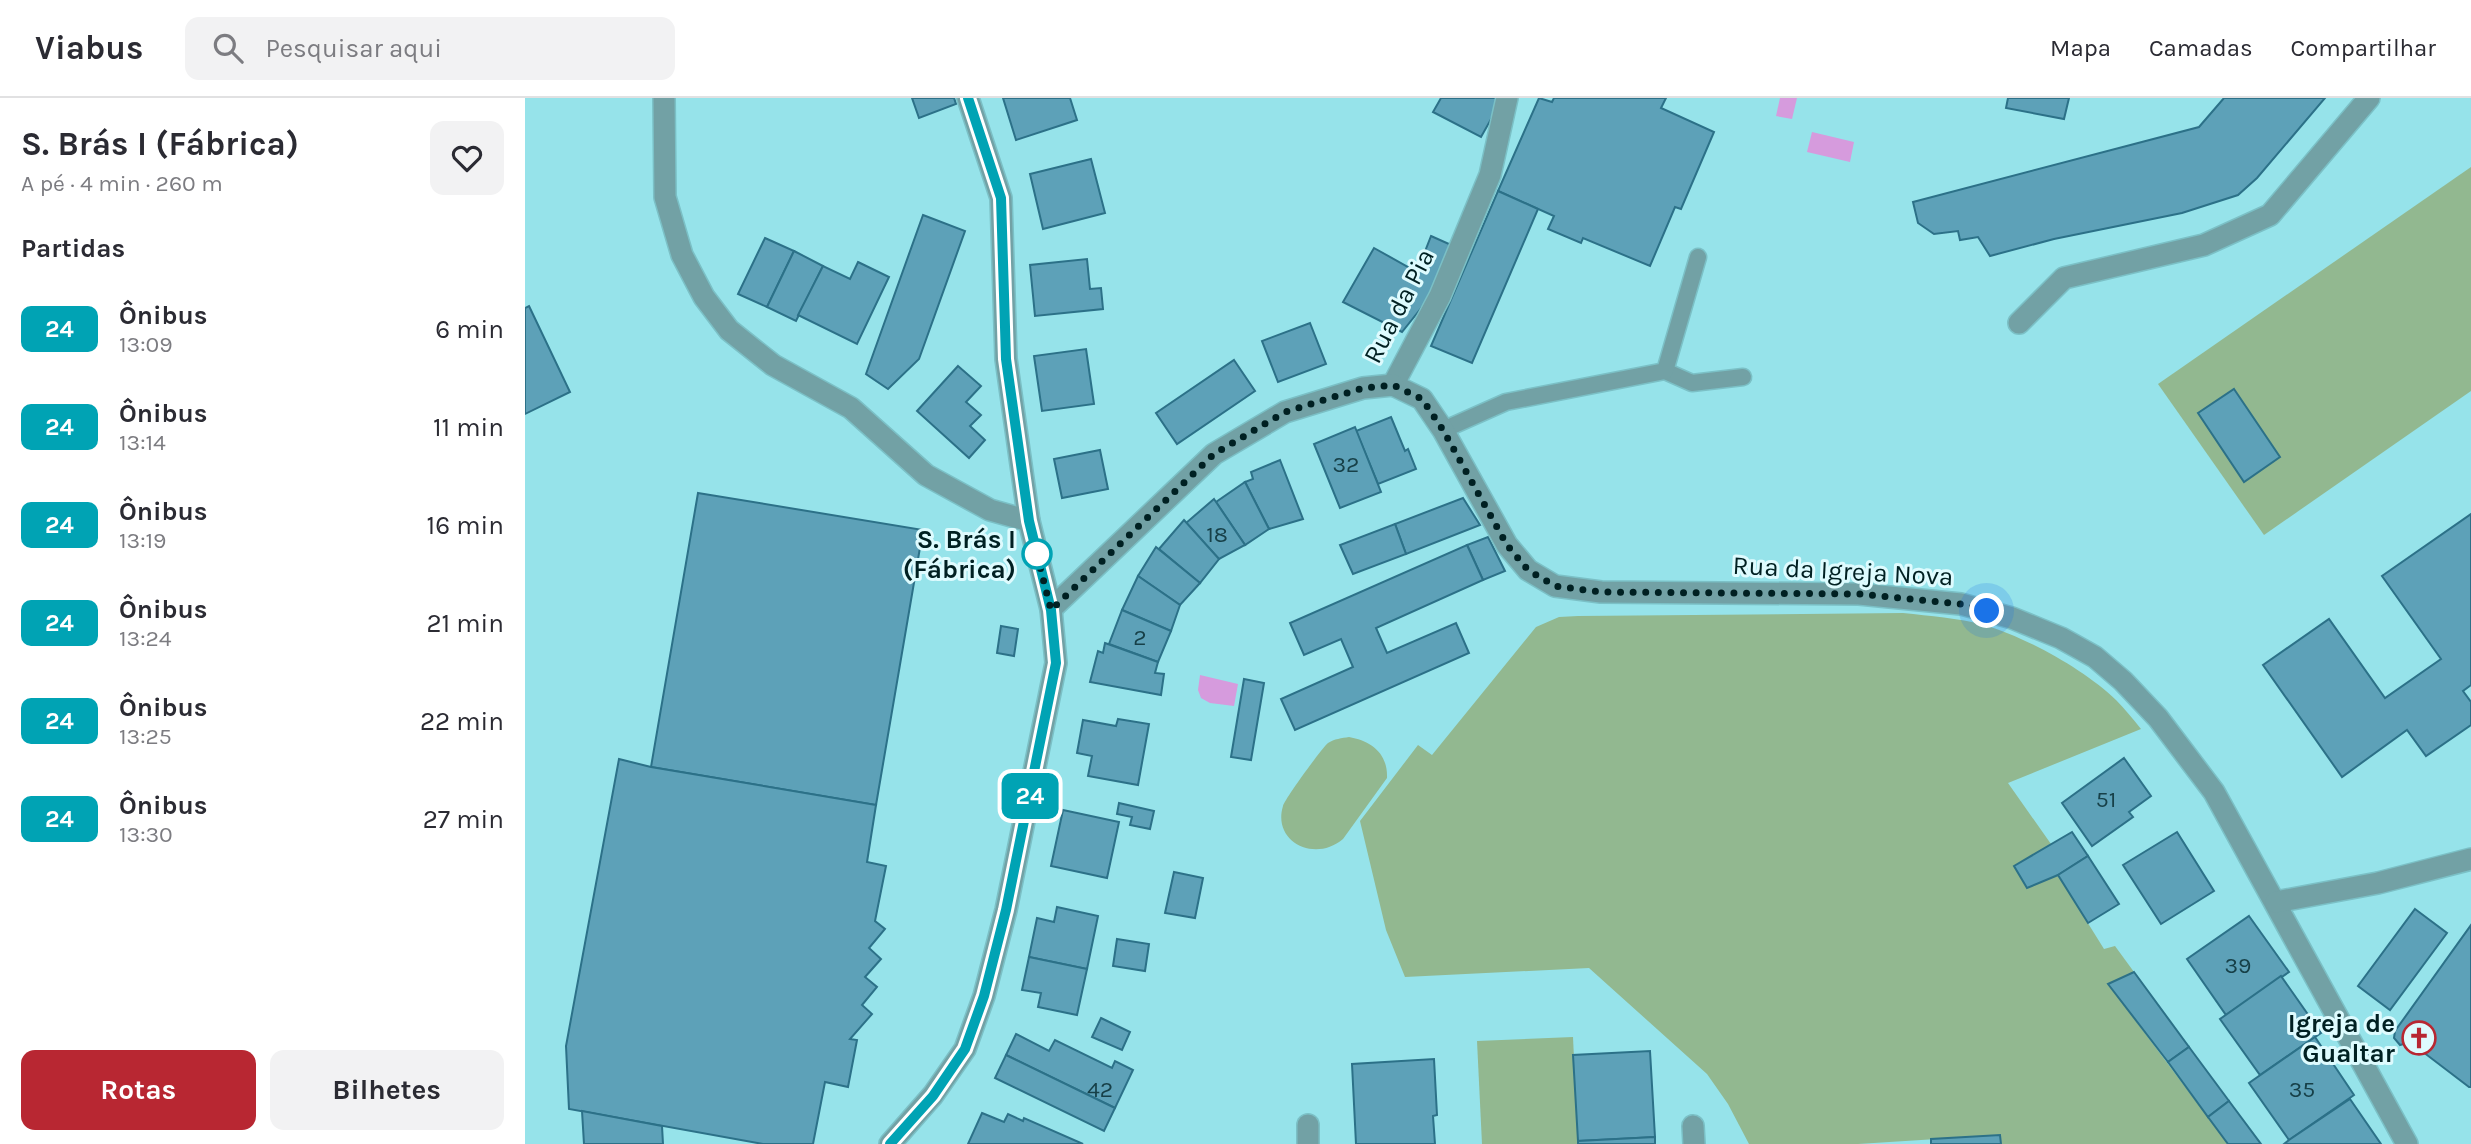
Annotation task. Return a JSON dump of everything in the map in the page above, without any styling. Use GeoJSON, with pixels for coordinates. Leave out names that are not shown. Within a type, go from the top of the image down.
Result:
{"type":"FeatureCollection","features":[{"type":"Feature","properties":{"kind":"street"},"geometry":{"type":"LineString","coordinates":[[664,98],[665,197],[682,255],[704,297],[729,330],[772,365],[851,408],[926,475],[990,510],[1029,521]]}},
{"type":"Feature","properties":{"kind":"street"},"geometry":{"type":"LineString","coordinates":[[890,1144],[933,1096],[965,1049],[984,996],[1006,910],[1056,663],[1051,610],[1029,521],[1006,359],[1001,198],[968,98]]}},
{"type":"Feature","properties":{"kind":"street","name":"Rua da Pia"},"geometry":{"type":"LineString","coordinates":[[1051,610],[1214,454],[1285,412],[1363,388],[1393,385],[1440,296],[1490,174],[1507,98]]}},
{"type":"Feature","properties":{"kind":"street"},"geometry":{"type":"LineString","coordinates":[[2019,323],[2064,278],[2204,245],[2270,215],[2369,98]]}},
{"type":"Feature","properties":{"kind":"street","name":"Rua da Igreja Nova"},"geometry":{"type":"LineString","coordinates":[[1393,385],[1422,399],[1443,430],[1507,545],[1528,570],[1555,586],[1601,592],[1859,594],[1961,604],[2012,618],[2095,657],[2123,681],[2158,718],[2214,792],[2407,1144]]}},
{"type":"Feature","properties":{"kind":"street"},"geometry":{"type":"LineString","coordinates":[[2276,902],[2378,883],[2471,859]]}},
{"type":"Feature","properties":{"kind":"lane"},"geometry":{"type":"LineString","coordinates":[[1665,371],[1698,257]]}},
{"type":"Feature","properties":{"kind":"lane"},"geometry":{"type":"LineString","coordinates":[[1443,430],[1506,402],[1665,371],[1692,383],[1742,377]]}},
{"type":"Feature","properties":{"kind":"green space"},"geometry":{"type":"Polygon","coordinates":[[[2471,167],[2471,391],[2264,535],[2158,384],[2471,167]]]}},
{"type":"Feature","properties":{"kind":"green space"},"geometry":{"type":"Polygon","coordinates":[[[1903,613],[1984,625],[2036,646],[2088,677],[2119,703],[2141,729],[2008,783],[2051,844],[2015,866],[2058,875],[2104,949],[2115,946],[2134,972],[2108,984],[2228,1144],[2001,1144],[2000,1135],[1858,1144],[1749,1144],[1728,1104],[1707,1074],[1589,968],[1405,977],[1386,930],[1360,821],[1418,745],[1432,755],[1536,627],[1559,617],[1578,616],[1903,613]]]}},
{"type":"Feature","properties":{"kind":"green space"},"geometry":{"type":"Polygon","coordinates":[[[1349,737],[1377,750],[1385,762],[1387,778],[1343,839],[1320,849],[1298,845],[1284,830],[1281,819],[1283,806],[1328,743],[1349,737]]]}},
{"type":"Feature","properties":{"kind":"green space"},"geometry":{"type":"Polygon","coordinates":[[[1573,1037],[1578,1144],[1482,1144],[1477,1041],[1573,1037]]]}},
{"type":"Feature","properties":{"kind":"shaded area"},"geometry":{"type":"Polygon","coordinates":[[[1780,98],[1797,98],[1792,119],[1776,116],[1780,98]]]}},
{"type":"Feature","properties":{"kind":"shaded area"},"geometry":{"type":"Polygon","coordinates":[[[1812,132],[1854,142],[1850,162],[1807,152],[1812,132]]]}},
{"type":"Feature","properties":{"kind":"shaded area"},"geometry":{"type":"Polygon","coordinates":[[[1200,675],[1238,684],[1234,706],[1210,703],[1201,698],[1198,690],[1200,675]]]}},
{"type":"Feature","properties":{"kind":"building"},"geometry":{"type":"Polygon","coordinates":[[[912,98],[954,98],[956,104],[919,118],[912,98]]]}},
{"type":"Feature","properties":{"kind":"building"},"geometry":{"type":"Polygon","coordinates":[[[1003,98],[1070,98],[1077,120],[1016,140],[1003,98]]]}},
{"type":"Feature","properties":{"kind":"building"},"geometry":{"type":"Polygon","coordinates":[[[1441,98],[1503,98],[1481,137],[1433,112],[1441,98]]]}},
{"type":"Feature","properties":{"kind":"building"},"geometry":{"type":"Polygon","coordinates":[[[1539,98],[1552,102],[1554,98],[1666,98],[1661,108],[1714,132],[1681,209],[1675,207],[1650,266],[1583,238],[1581,243],[1548,229],[1554,216],[1498,191],[1539,98]]]}},
{"type":"Feature","properties":{"kind":"building"},"geometry":{"type":"Polygon","coordinates":[[[2008,98],[2069,98],[2064,119],[2006,108],[2008,98]]]}},
{"type":"Feature","properties":{"kind":"building"},"geometry":{"type":"Polygon","coordinates":[[[2224,98],[2325,98],[2257,178],[2238,195],[2182,213],[2054,239],[1990,256],[1978,237],[1960,240],[1958,231],[1934,234],[1918,223],[1913,202],[2199,127],[2224,98]]]}},
{"type":"Feature","properties":{"kind":"building"},"geometry":{"type":"Polygon","coordinates":[[[1091,159],[1105,213],[1043,229],[1030,174],[1091,159]]]}},
{"type":"Feature","properties":{"kind":"building"},"geometry":{"type":"Polygon","coordinates":[[[1498,191],[1538,209],[1472,363],[1431,346],[1498,191]]]}},
{"type":"Feature","properties":{"kind":"building"},"geometry":{"type":"Polygon","coordinates":[[[923,215],[965,231],[919,359],[888,389],[866,374],[923,215]]]}},
{"type":"Feature","properties":{"kind":"building"},"geometry":{"type":"Polygon","coordinates":[[[1431,236],[1458,248],[1442,282],[1402,332],[1343,302],[1374,248],[1417,272],[1431,236]]]}},
{"type":"Feature","properties":{"kind":"building"},"geometry":{"type":"Polygon","coordinates":[[[765,238],[794,251],[767,307],[738,294],[765,238]]]}},
{"type":"Feature","properties":{"kind":"building"},"geometry":{"type":"Polygon","coordinates":[[[794,251],[823,266],[796,321],[767,307],[794,251]]]}},
{"type":"Feature","properties":{"kind":"building"},"geometry":{"type":"Polygon","coordinates":[[[1087,259],[1090,289],[1101,288],[1103,309],[1035,316],[1030,265],[1087,259]]]}},
{"type":"Feature","properties":{"kind":"building"},"geometry":{"type":"Polygon","coordinates":[[[858,262],[889,277],[857,344],[798,315],[823,266],[850,279],[858,262]]]}},
{"type":"Feature","properties":{"kind":"building"},"geometry":{"type":"Polygon","coordinates":[[[529,306],[570,392],[525,414],[525,308],[529,306]]]}},
{"type":"Feature","properties":{"kind":"building"},"geometry":{"type":"Polygon","coordinates":[[[1310,323],[1326,364],[1278,382],[1262,341],[1310,323]]]}},
{"type":"Feature","properties":{"kind":"building"},"geometry":{"type":"Polygon","coordinates":[[[1086,349],[1094,404],[1042,411],[1034,356],[1086,349]]]}},
{"type":"Feature","properties":{"kind":"building"},"geometry":{"type":"Polygon","coordinates":[[[1234,360],[1255,391],[1177,444],[1156,413],[1234,360]]]}},
{"type":"Feature","properties":{"kind":"building"},"geometry":{"type":"Polygon","coordinates":[[[958,366],[981,386],[966,402],[981,415],[970,426],[985,440],[969,458],[917,411],[958,366]]]}},
{"type":"Feature","properties":{"kind":"building"},"geometry":{"type":"Polygon","coordinates":[[[2234,389],[2280,457],[2244,482],[2198,413],[2234,389]]]}},
{"type":"Feature","properties":{"kind":"building"},"geometry":{"type":"Polygon","coordinates":[[[1391,417],[1405,451],[1408,449],[1416,469],[1378,484],[1356,431],[1391,417]]]}},
{"type":"Feature","properties":{"kind":"building"},"geometry":{"type":"Polygon","coordinates":[[[1355,427],[1381,492],[1340,508],[1314,444],[1355,427]]]}},
{"type":"Feature","properties":{"kind":"building"},"geometry":{"type":"Polygon","coordinates":[[[1100,450],[1108,489],[1062,498],[1054,459],[1100,450]]]}},
{"type":"Feature","properties":{"kind":"building"},"geometry":{"type":"Polygon","coordinates":[[[1280,460],[1303,519],[1269,529],[1245,482],[1253,479],[1251,472],[1280,460]]]}},
{"type":"Feature","properties":{"kind":"building"},"geometry":{"type":"Polygon","coordinates":[[[1245,482],[1269,529],[1245,545],[1216,502],[1245,482]]]}},
{"type":"Feature","properties":{"kind":"building"},"geometry":{"type":"Polygon","coordinates":[[[698,493],[923,530],[876,805],[651,767],[698,493]]]}},
{"type":"Feature","properties":{"kind":"building"},"geometry":{"type":"Polygon","coordinates":[[[1463,498],[1480,525],[1406,554],[1395,524],[1463,498]]]}},
{"type":"Feature","properties":{"kind":"building"},"geometry":{"type":"Polygon","coordinates":[[[1214,499],[1245,545],[1219,559],[1186,523],[1214,499]]]}},
{"type":"Feature","properties":{"kind":"building"},"geometry":{"type":"Polygon","coordinates":[[[2471,514],[2471,685],[2463,691],[2471,702],[2471,725],[2426,756],[2407,730],[2342,777],[2263,665],[2329,619],[2385,698],[2441,659],[2382,576],[2471,514]]]}},
{"type":"Feature","properties":{"kind":"building"},"geometry":{"type":"Polygon","coordinates":[[[1184,520],[1219,559],[1200,583],[1159,549],[1184,520]]]}},
{"type":"Feature","properties":{"kind":"building"},"geometry":{"type":"Polygon","coordinates":[[[1395,524],[1406,554],[1353,574],[1340,545],[1395,524]]]}},
{"type":"Feature","properties":{"kind":"building"},"geometry":{"type":"Polygon","coordinates":[[[1488,537],[1505,571],[1483,580],[1467,545],[1488,537]]]}},
{"type":"Feature","properties":{"kind":"building"},"geometry":{"type":"Polygon","coordinates":[[[1467,545],[1483,580],[1376,628],[1387,653],[1456,623],[1469,653],[1295,730],[1281,699],[1353,667],[1341,639],[1304,655],[1290,623],[1467,545]]]}},
{"type":"Feature","properties":{"kind":"building"},"geometry":{"type":"Polygon","coordinates":[[[1156,547],[1200,583],[1180,605],[1138,576],[1156,547]]]}},
{"type":"Feature","properties":{"kind":"building"},"geometry":{"type":"Polygon","coordinates":[[[1138,576],[1180,605],[1171,631],[1122,610],[1138,576]]]}},
{"type":"Feature","properties":{"kind":"building"},"geometry":{"type":"Polygon","coordinates":[[[1122,610],[1171,631],[1158,662],[1109,644],[1122,610]]]}},
{"type":"Feature","properties":{"kind":"building"},"geometry":{"type":"Polygon","coordinates":[[[1001,626],[1018,629],[1014,656],[997,653],[1001,626]]]}},
{"type":"Feature","properties":{"kind":"building"},"geometry":{"type":"Polygon","coordinates":[[[1105,643],[1158,662],[1155,673],[1164,674],[1161,695],[1090,682],[1098,651],[1103,653],[1105,643]]]}},
{"type":"Feature","properties":{"kind":"building"},"geometry":{"type":"Polygon","coordinates":[[[1244,679],[1264,683],[1251,760],[1231,757],[1244,679]]]}},
{"type":"Feature","properties":{"kind":"building"},"geometry":{"type":"Polygon","coordinates":[[[1118,719],[1149,724],[1138,785],[1088,776],[1092,756],[1077,753],[1083,720],[1116,726],[1118,719]]]}},
{"type":"Feature","properties":{"kind":"building"},"geometry":{"type":"Polygon","coordinates":[[[2124,758],[2151,796],[2129,812],[2133,817],[2092,846],[2062,803],[2124,758]]]}},
{"type":"Feature","properties":{"kind":"building"},"geometry":{"type":"Polygon","coordinates":[[[619,759],[651,767],[876,805],[867,862],[886,866],[875,921],[885,929],[869,948],[881,959],[865,977],[877,987],[862,1005],[872,1014],[850,1039],[857,1040],[848,1087],[825,1082],[813,1144],[763,1144],[569,1109],[566,1046],[619,759]]]}},
{"type":"Feature","properties":{"kind":"building"},"geometry":{"type":"Polygon","coordinates":[[[1119,803],[1154,811],[1150,829],[1130,825],[1132,817],[1117,814],[1119,803]]]}},
{"type":"Feature","properties":{"kind":"building"},"geometry":{"type":"Polygon","coordinates":[[[1063,810],[1119,822],[1107,878],[1051,866],[1063,810]]]}},
{"type":"Feature","properties":{"kind":"building"},"geometry":{"type":"Polygon","coordinates":[[[2072,832],[2088,856],[2058,875],[2027,888],[2014,866],[2072,832]]]}},
{"type":"Feature","properties":{"kind":"building"},"geometry":{"type":"Polygon","coordinates":[[[2177,832],[2214,891],[2161,924],[2123,865],[2177,832]]]}},
{"type":"Feature","properties":{"kind":"building"},"geometry":{"type":"Polygon","coordinates":[[[2088,856],[2119,904],[2088,923],[2058,875],[2088,856]]]}},
{"type":"Feature","properties":{"kind":"building"},"geometry":{"type":"Polygon","coordinates":[[[1174,872],[1203,878],[1195,918],[1165,913],[1174,872]]]}},
{"type":"Feature","properties":{"kind":"building"},"geometry":{"type":"Polygon","coordinates":[[[1057,907],[1098,916],[1087,969],[1029,957],[1037,918],[1054,922],[1057,907]]]}},
{"type":"Feature","properties":{"kind":"building"},"geometry":{"type":"Polygon","coordinates":[[[2415,909],[2447,933],[2390,1010],[2358,986],[2415,909]]]}},
{"type":"Feature","properties":{"kind":"building"},"geometry":{"type":"Polygon","coordinates":[[[2249,916],[2289,972],[2226,1015],[2187,959],[2249,916]]]}},
{"type":"Feature","properties":{"kind":"building"},"geometry":{"type":"Polygon","coordinates":[[[2471,925],[2469,1087],[2410,1042],[2400,1045],[2394,1038],[2395,1031],[2471,925]]]}},
{"type":"Feature","properties":{"kind":"building"},"geometry":{"type":"Polygon","coordinates":[[[1117,939],[1149,944],[1145,971],[1113,966],[1117,939]]]}},
{"type":"Feature","properties":{"kind":"building"},"geometry":{"type":"Polygon","coordinates":[[[1029,957],[1087,969],[1077,1015],[1038,1007],[1041,993],[1022,990],[1029,957]]]}},
{"type":"Feature","properties":{"kind":"building"},"geometry":{"type":"Polygon","coordinates":[[[2134,972],[2189,1047],[2168,1062],[2108,984],[2134,972]]]}},
{"type":"Feature","properties":{"kind":"building"},"geometry":{"type":"Polygon","coordinates":[[[2281,976],[2321,1033],[2260,1075],[2220,1019],[2281,976]]]}},
{"type":"Feature","properties":{"kind":"building"},"geometry":{"type":"Polygon","coordinates":[[[1101,1018],[1130,1032],[1122,1050],[1092,1037],[1101,1018]]]}},
{"type":"Feature","properties":{"kind":"building"},"geometry":{"type":"Polygon","coordinates":[[[1016,1034],[1049,1051],[1055,1040],[1112,1068],[1115,1061],[1133,1070],[1115,1108],[1006,1055],[1016,1034]]]}},
{"type":"Feature","properties":{"kind":"building"},"geometry":{"type":"Polygon","coordinates":[[[2315,1037],[2354,1095],[2289,1140],[2249,1083],[2315,1037]]]}},
{"type":"Feature","properties":{"kind":"building"},"geometry":{"type":"Polygon","coordinates":[[[2189,1047],[2229,1101],[2208,1117],[2168,1062],[2189,1047]]]}},
{"type":"Feature","properties":{"kind":"building"},"geometry":{"type":"Polygon","coordinates":[[[1650,1051],[1655,1137],[1578,1141],[1573,1055],[1650,1051]]]}},
{"type":"Feature","properties":{"kind":"building"},"geometry":{"type":"Polygon","coordinates":[[[1006,1055],[1115,1108],[1104,1131],[995,1078],[1006,1055]]]}},
{"type":"Feature","properties":{"kind":"building"},"geometry":{"type":"Polygon","coordinates":[[[1434,1059],[1437,1115],[1433,1116],[1435,1144],[1356,1144],[1352,1064],[1434,1059]]]}},
{"type":"Feature","properties":{"kind":"building"},"geometry":{"type":"Polygon","coordinates":[[[2350,1099],[2381,1144],[2284,1144],[2289,1140],[2350,1099]]]}},
{"type":"Feature","properties":{"kind":"building"},"geometry":{"type":"Polygon","coordinates":[[[2229,1101],[2261,1144],[2228,1144],[2208,1117],[2229,1101]]]}},
{"type":"Feature","properties":{"kind":"building"},"geometry":{"type":"Polygon","coordinates":[[[582,1111],[662,1126],[663,1144],[584,1144],[582,1111]]]}},
{"type":"Feature","properties":{"kind":"building"},"geometry":{"type":"Polygon","coordinates":[[[982,1113],[1004,1122],[1008,1114],[1023,1121],[1024,1118],[1083,1144],[968,1144],[982,1113]]]}},
{"type":"Feature","properties":{"kind":"building"},"geometry":{"type":"Polygon","coordinates":[[[2000,1135],[2001,1144],[1931,1144],[1931,1139],[2000,1135]]]}},
{"type":"Feature","properties":{"kind":"building"},"geometry":{"type":"Polygon","coordinates":[[[1655,1137],[1655,1144],[1578,1144],[1578,1141],[1655,1137]]]}},
{"type":"Feature","properties":{"kind":"bus line","name":"24"},"geometry":{"type":"LineString","coordinates":[[890,1144],[933,1096],[965,1049],[984,996],[1006,910],[1056,663],[1051,610],[1029,521],[1006,359],[1001,198],[968,98]]}},
{"type":"Feature","properties":{"kind":"place","name":"S. Brás I (Fábrica)"},"geometry":{"type":"Point","coordinates":[1037,554]}},
{"type":"Feature","properties":{"kind":"place","name":"Igreja de Gualtar"},"geometry":{"type":"Point","coordinates":[2419,1038]}},
{"type":"Feature","properties":{"kind":"route"},"geometry":{"type":"LineString","coordinates":[[1037,554],[1034,543],[1051,610],[1214,454],[1285,412],[1363,388],[1393,385],[1422,399],[1443,430],[1507,545],[1528,570],[1555,586],[1601,592],[1859,594],[1961,604],[1987,611]]}}]}
